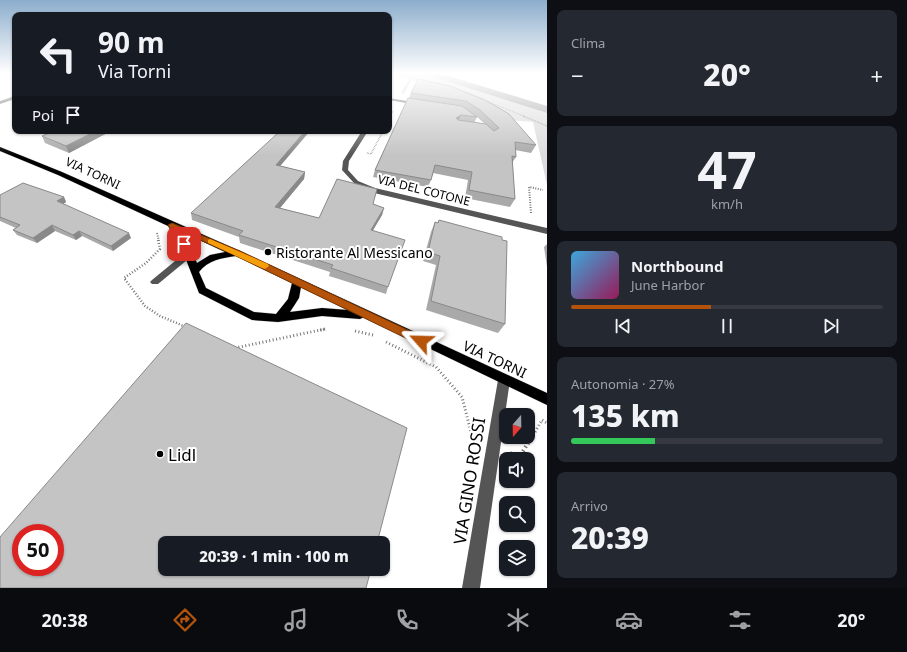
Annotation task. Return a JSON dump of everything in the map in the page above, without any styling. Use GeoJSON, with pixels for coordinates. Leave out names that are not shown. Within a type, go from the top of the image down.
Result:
{"type":"FeatureCollection","features":[{"type":"Feature","properties":{"kind":"main road","name":"VIA TORNI"},"geometry":{"type":"LineString","coordinates":[[0,150],[42,165],[172,225],[237,253],[547,399]]}},
{"type":"Feature","properties":{"kind":"main road","name":"VIA TORNI"},"geometry":{"type":"LineString","coordinates":[[172,225],[189,254],[195,269],[194,272],[202,290],[252,316],[278,318],[322,312],[366,315]]}},
{"type":"Feature","properties":{"kind":"main road"},"geometry":{"type":"LineString","coordinates":[[195,269],[204,261],[219,255],[237,253]]}},
{"type":"Feature","properties":{"kind":"main road"},"geometry":{"type":"LineString","coordinates":[[278,318],[293,302],[296,295],[296,281]]}},
{"type":"Feature","properties":{"kind":"street"},"geometry":{"type":"LineString","coordinates":[[405,101],[422,104]]}},
{"type":"Feature","properties":{"kind":"street","name":"VIA DEL COTONE"},"geometry":{"type":"LineString","coordinates":[[363,134],[346,161],[345,170],[356,182],[373,190],[547,231]]}},
{"type":"Feature","properties":{"kind":"street"},"geometry":{"type":"LineString","coordinates":[[155,282],[189,254]]}},
{"type":"Feature","properties":{"kind":"street","name":"VIA GINO ROSSI"},"geometry":{"type":"LineString","coordinates":[[471,588],[504,380]]}},
{"type":"Feature","properties":{"kind":"path"},"geometry":{"type":"LineString","coordinates":[[487,101],[547,126]]}},
{"type":"Feature","properties":{"kind":"shaded area"},"geometry":{"type":"Polygon","coordinates":[[[479,101],[511,101],[547,113],[547,185],[533,122],[509,120],[479,101]]]}},
{"type":"Feature","properties":{"kind":"shaded area"},"geometry":{"type":"Polygon","coordinates":[[[511,101],[532,101],[547,106],[547,113],[511,101]]]}},
{"type":"Feature","properties":{"kind":"building"},"geometry":{"type":"Polygon","coordinates":[[[406,101],[431,101],[462,106],[477,117],[461,115],[456,118],[458,120],[486,124],[494,131],[499,128],[480,110],[467,101],[487,101],[509,114],[536,145],[515,142],[516,157],[512,156],[515,199],[469,190],[472,172],[435,165],[431,180],[375,170],[406,101]]]}},
{"type":"Feature","properties":{"kind":"building"},"geometry":{"type":"Polygon","coordinates":[[[47,134],[90,134],[66,146],[42,136],[47,134]]]}},
{"type":"Feature","properties":{"kind":"building"},"geometry":{"type":"Polygon","coordinates":[[[277,134],[302,134],[276,165],[305,172],[275,207],[319,218],[337,179],[377,189],[373,204],[384,208],[371,230],[405,240],[388,287],[331,268],[333,265],[239,235],[243,231],[191,213],[277,134]]]}},
{"type":"Feature","properties":{"kind":"building"},"geometry":{"type":"Polygon","coordinates":[[[23,183],[64,197],[57,201],[129,233],[111,246],[79,231],[73,235],[52,225],[33,238],[13,230],[20,225],[0,217],[0,195],[23,183]]]}},
{"type":"Feature","properties":{"kind":"building"},"geometry":{"type":"Polygon","coordinates":[[[439,220],[502,237],[502,240],[507,241],[505,324],[431,301],[440,256],[428,252],[435,222],[438,223],[439,220]]]}},
{"type":"Feature","properties":{"kind":"building"},"geometry":{"type":"Polygon","coordinates":[[[186,323],[407,428],[379,536],[158,536],[158,576],[369,576],[366,588],[0,588],[0,537],[186,323]]]}},
{"type":"Feature","properties":{"kind":"slow traffic"},"geometry":{"type":"LineString","coordinates":[[210,242],[265,266]]}},
{"type":"Feature","properties":{"kind":"place","name":"Ristorante Al Messicano"},"geometry":{"type":"Point","coordinates":[268,252]}},
{"type":"Feature","properties":{"kind":"place","name":"Lidl"},"geometry":{"type":"Point","coordinates":[160,454]}},
{"type":"Feature","properties":{"kind":"route"},"geometry":{"type":"LineString","coordinates":[[184,244],[172,225],[237,253],[421,341]]}}]}
